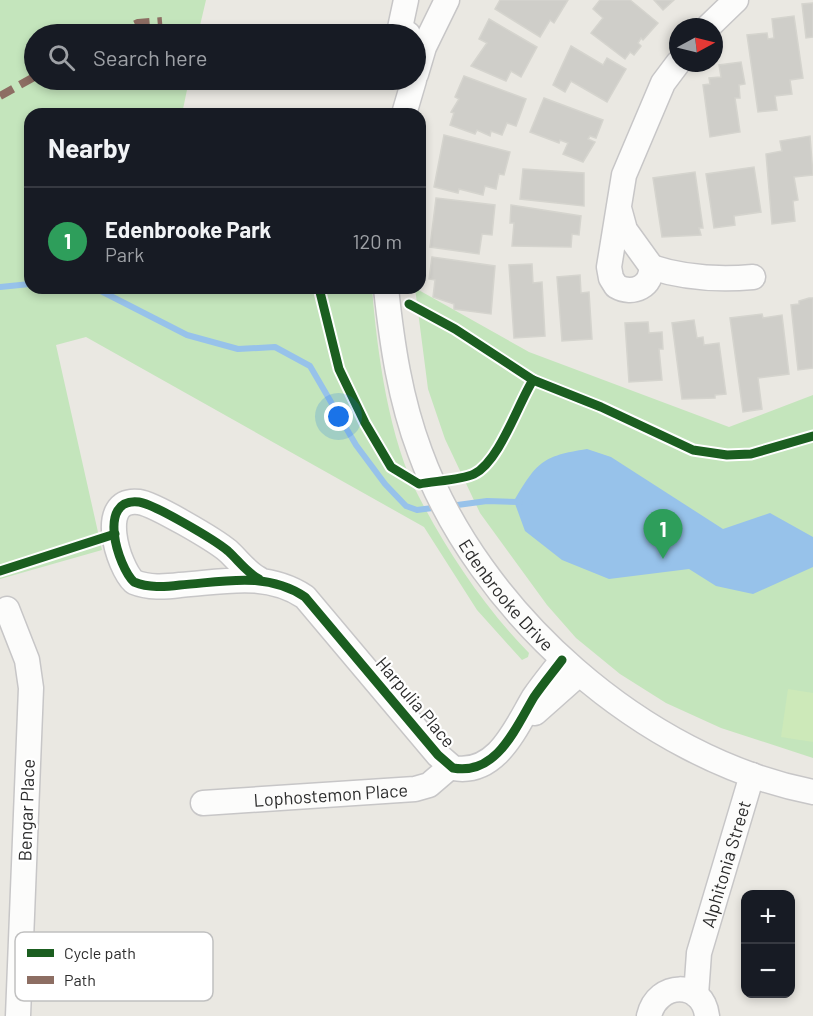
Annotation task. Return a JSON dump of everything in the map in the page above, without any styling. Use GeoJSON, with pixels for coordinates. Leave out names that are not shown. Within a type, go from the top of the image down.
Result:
{"type":"FeatureCollection","features":[{"type":"Feature","properties":{"kind":"street"},"geometry":{"type":"LineString","coordinates":[[401,24],[406,0]]}},
{"type":"Feature","properties":{"kind":"street"},"geometry":{"type":"LineString","coordinates":[[426,28],[447,0]]}},
{"type":"Feature","properties":{"kind":"street"},"geometry":{"type":"LineString","coordinates":[[717,18],[736,0]]}},
{"type":"Feature","properties":{"kind":"street"},"geometry":{"type":"LineString","coordinates":[[619,208],[625,230],[648,259],[651,267],[648,281],[638,289],[623,289],[613,281],[609,267],[624,175],[639,135],[663,83],[671,72]]}},
{"type":"Feature","properties":{"kind":"street"},"geometry":{"type":"LineString","coordinates":[[406,108],[411,90]]}},
{"type":"Feature","properties":{"kind":"street"},"geometry":{"type":"LineString","coordinates":[[651,267],[676,275],[731,279],[753,277]]}},
{"type":"Feature","properties":{"kind":"street","name":"Edenbrooke Drive"},"geometry":{"type":"LineString","coordinates":[[387,294],[403,402],[420,454],[451,521],[486,577],[570,667],[639,718],[696,750],[752,775],[813,792]]}},
{"type":"Feature","properties":{"kind":"street","name":"Harpulia Place"},"geometry":{"type":"LineString","coordinates":[[259,579],[220,545],[152,506],[131,502],[122,505],[115,512],[114,528],[123,564],[129,577],[136,583],[170,586],[259,579],[284,586],[311,602],[450,767],[467,769],[486,763],[523,721],[541,709],[570,667]]}},
{"type":"Feature","properties":{"kind":"street","name":"Bengar Place"},"geometry":{"type":"LineString","coordinates":[[7,609],[27,660],[31,688],[21,932]]}},
{"type":"Feature","properties":{"kind":"street","name":"Lophostemon Place"},"geometry":{"type":"LineString","coordinates":[[203,803],[416,789],[429,785],[450,767]]}},
{"type":"Feature","properties":{"kind":"street","name":"Alphitonia Street"},"geometry":{"type":"LineString","coordinates":[[706,1010],[699,953],[752,775]]}},
{"type":"Feature","properties":{"kind":"street","name":"Alphitonia Street"},"geometry":{"type":"LineString","coordinates":[[644,1013],[661,995],[672,989],[684,969],[699,953]]}},
{"type":"Feature","properties":{"kind":"street"},"geometry":{"type":"LineString","coordinates":[[672,989],[687,990],[706,1010]]}},
{"type":"Feature","properties":{"kind":"street","name":"Bengar Place"},"geometry":{"type":"LineString","coordinates":[[18,1016],[19,1001]]}},
{"type":"Feature","properties":{"kind":"green space"},"geometry":{"type":"Polygon","coordinates":[[[0,0],[206,0],[200,24],[24,24],[24,90],[187,90],[183,108],[24,108],[24,294],[373,294],[386,395],[392,423],[409,474],[430,518],[455,559],[497,618],[529,653],[528,657],[522,660],[477,610],[424,527],[86,337],[56,345],[102,550],[0,579],[0,0]]]}},
{"type":"Feature","properties":{"kind":"green space"},"geometry":{"type":"Polygon","coordinates":[[[416,294],[426,294],[529,352],[729,427],[813,395],[813,758],[721,728],[666,703],[620,674],[576,638],[547,605],[480,513],[445,439],[428,389],[416,294]]]}},
{"type":"Feature","properties":{"kind":"green space"},"geometry":{"type":"Polygon","coordinates":[[[788,689],[813,693],[813,742],[781,737],[788,689]]]}},
{"type":"Feature","properties":{"kind":"water"},"geometry":{"type":"Polygon","coordinates":[[[587,449],[611,457],[723,529],[770,513],[813,537],[813,567],[753,594],[716,586],[689,569],[609,579],[562,560],[525,531],[514,501],[529,477],[542,463],[550,458],[587,449]]]}},
{"type":"Feature","properties":{"kind":"building"},"geometry":{"type":"Polygon","coordinates":[[[500,0],[568,0],[554,23],[550,20],[540,37],[495,9],[500,0]]]}},
{"type":"Feature","properties":{"kind":"building"},"geometry":{"type":"Polygon","coordinates":[[[600,0],[630,0],[658,23],[643,40],[641,38],[638,43],[641,46],[634,55],[630,52],[625,59],[591,33],[603,18],[593,9],[600,0]]]}},
{"type":"Feature","properties":{"kind":"building"},"geometry":{"type":"Polygon","coordinates":[[[654,0],[674,0],[663,10],[654,0]]]}},
{"type":"Feature","properties":{"kind":"building"},"geometry":{"type":"Polygon","coordinates":[[[813,3],[813,37],[806,38],[802,4],[813,3]]]}},
{"type":"Feature","properties":{"kind":"building"},"geometry":{"type":"Polygon","coordinates":[[[794,16],[803,78],[790,80],[792,94],[775,96],[777,110],[758,112],[747,35],[767,33],[768,39],[774,38],[772,19],[794,16]]]}},
{"type":"Feature","properties":{"kind":"building"},"geometry":{"type":"Polygon","coordinates":[[[489,19],[537,47],[521,77],[511,71],[506,81],[471,66],[487,43],[479,39],[489,19]]]}},
{"type":"Feature","properties":{"kind":"building"},"geometry":{"type":"Polygon","coordinates":[[[571,46],[603,65],[607,58],[626,69],[607,102],[571,81],[565,92],[553,85],[571,46]]]}},
{"type":"Feature","properties":{"kind":"building"},"geometry":{"type":"Polygon","coordinates":[[[741,62],[745,84],[739,85],[740,98],[735,98],[740,132],[710,137],[703,85],[710,84],[709,78],[721,77],[723,64],[741,62]]]}},
{"type":"Feature","properties":{"kind":"building"},"geometry":{"type":"Polygon","coordinates":[[[464,76],[526,99],[516,126],[507,123],[502,135],[491,131],[490,136],[477,130],[475,134],[450,125],[454,113],[451,112],[459,99],[455,97],[464,76]]]}},
{"type":"Feature","properties":{"kind":"building"},"geometry":{"type":"Polygon","coordinates":[[[544,98],[603,120],[596,138],[590,136],[588,139],[595,142],[583,162],[563,154],[568,143],[560,140],[559,143],[530,132],[544,98]]]}},
{"type":"Feature","properties":{"kind":"building"},"geometry":{"type":"Polygon","coordinates":[[[444,135],[510,152],[504,175],[499,174],[496,189],[485,186],[483,195],[459,189],[458,193],[434,187],[444,135]]]}},
{"type":"Feature","properties":{"kind":"building"},"geometry":{"type":"Polygon","coordinates":[[[810,136],[813,175],[794,177],[798,200],[793,201],[795,221],[772,224],[766,154],[782,151],[780,141],[810,136]]]}},
{"type":"Feature","properties":{"kind":"building"},"geometry":{"type":"Polygon","coordinates":[[[754,167],[761,212],[734,216],[735,225],[714,228],[706,174],[754,167]]]}},
{"type":"Feature","properties":{"kind":"building"},"geometry":{"type":"Polygon","coordinates":[[[523,169],[584,173],[584,206],[520,199],[523,169]]]}},
{"type":"Feature","properties":{"kind":"building"},"geometry":{"type":"Polygon","coordinates":[[[695,172],[703,228],[699,228],[701,235],[662,237],[653,178],[695,172]]]}},
{"type":"Feature","properties":{"kind":"building"},"geometry":{"type":"Polygon","coordinates":[[[436,198],[495,205],[492,235],[482,234],[479,254],[430,247],[436,198]]]}},
{"type":"Feature","properties":{"kind":"building"},"geometry":{"type":"Polygon","coordinates":[[[511,205],[581,216],[579,235],[572,234],[571,247],[512,246],[514,223],[510,223],[511,205]]]}},
{"type":"Feature","properties":{"kind":"building"},"geometry":{"type":"Polygon","coordinates":[[[432,257],[495,266],[491,314],[454,309],[454,304],[433,297],[435,280],[429,279],[432,257]]]}},
{"type":"Feature","properties":{"kind":"building"},"geometry":{"type":"Polygon","coordinates":[[[532,264],[533,283],[542,282],[545,336],[514,338],[509,265],[532,264]]]}},
{"type":"Feature","properties":{"kind":"building"},"geometry":{"type":"Polygon","coordinates":[[[580,275],[581,293],[589,292],[592,339],[562,341],[557,277],[580,275]]]}},
{"type":"Feature","properties":{"kind":"building"},"geometry":{"type":"Polygon","coordinates":[[[813,298],[813,368],[798,370],[791,305],[799,304],[799,301],[813,298]]]}},
{"type":"Feature","properties":{"kind":"building"},"geometry":{"type":"Polygon","coordinates":[[[762,314],[763,318],[782,315],[789,374],[758,378],[762,409],[743,412],[730,318],[762,314]]]}},
{"type":"Feature","properties":{"kind":"building"},"geometry":{"type":"Polygon","coordinates":[[[694,320],[697,338],[703,337],[704,345],[719,343],[726,394],[715,395],[715,398],[682,399],[672,323],[694,320]]]}},
{"type":"Feature","properties":{"kind":"building"},"geometry":{"type":"Polygon","coordinates":[[[648,322],[649,333],[662,332],[663,349],[659,349],[662,380],[629,382],[625,323],[648,322]]]}},
{"type":"Feature","properties":{"kind":"waterway"},"geometry":{"type":"LineString","coordinates":[[0,287],[24,285]]}},
{"type":"Feature","properties":{"kind":"waterway"},"geometry":{"type":"LineString","coordinates":[[107,294],[187,335],[238,349],[275,347],[310,366],[356,445],[385,484],[406,506],[417,510],[440,507]]}},
{"type":"Feature","properties":{"kind":"waterway"},"geometry":{"type":"LineString","coordinates":[[450,506],[487,501],[520,502]]}},
{"type":"Feature","properties":{"kind":"marked path"},"geometry":{"type":"LineString","coordinates":[[136,24],[162,21]]}},
{"type":"Feature","properties":{"kind":"marked path"},"geometry":{"type":"LineString","coordinates":[[0,96],[24,83]]}},
{"type":"Feature","properties":{"kind":"cycle path"},"geometry":{"type":"LineString","coordinates":[[320,294],[339,369],[365,423],[391,467],[419,484],[462,478],[483,468],[500,445],[533,380],[601,407],[693,450],[727,455],[751,454],[813,436]]}},
{"type":"Feature","properties":{"kind":"cycle path"},"geometry":{"type":"LineString","coordinates":[[409,304],[455,329],[533,380]]}},
{"type":"Feature","properties":{"kind":"cycle path"},"geometry":{"type":"LineString","coordinates":[[259,579],[221,546],[147,504],[126,503],[118,510],[114,521],[117,549],[134,582],[162,587],[244,580],[260,581],[290,589],[305,597],[438,755],[453,768],[468,768],[482,764],[493,757],[512,735],[534,697],[562,660]]}},
{"type":"Feature","properties":{"kind":"cycle path"},"geometry":{"type":"LineString","coordinates":[[0,571],[115,534]]}},
{"type":"Feature","properties":{"kind":"place","name":"Edenbrooke Park"},"geometry":{"type":"Point","coordinates":[663,559]}}]}
